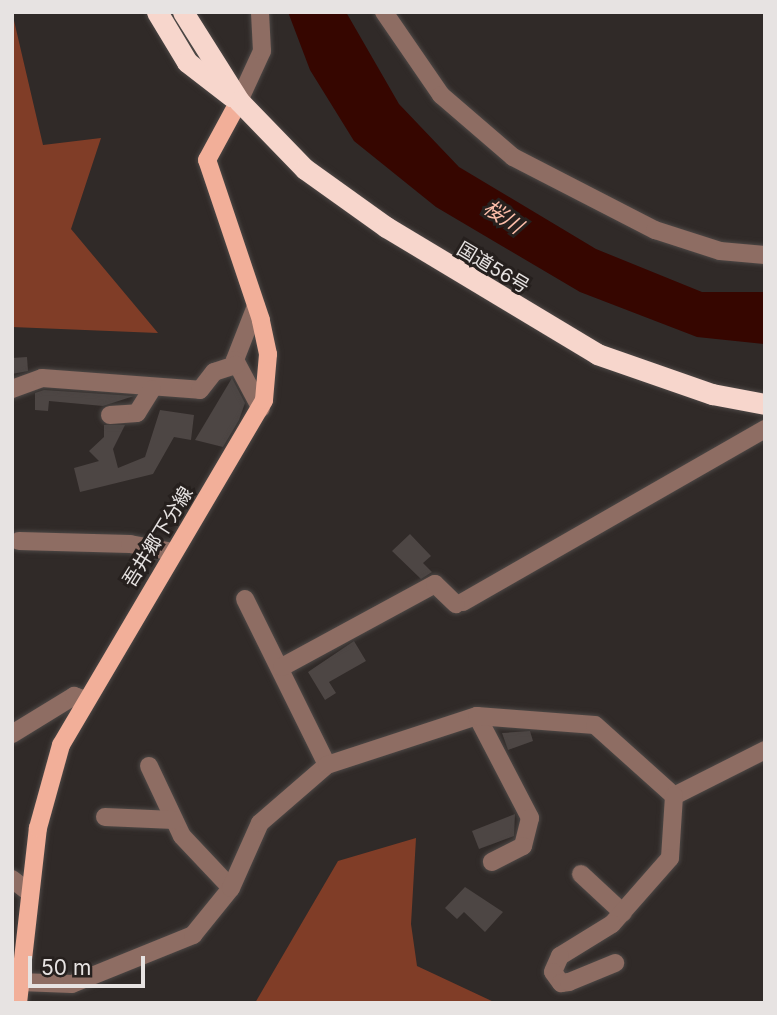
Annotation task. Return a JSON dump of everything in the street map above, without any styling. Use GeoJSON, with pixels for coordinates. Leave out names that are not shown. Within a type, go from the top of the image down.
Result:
{"type":"FeatureCollection","features":[{"type":"Feature","properties":{"kind":"highway","name":"国道56号"},"geometry":{"type":"LineString","coordinates":[[157,12],[187,62],[239,101],[305,169],[356,205],[557,332],[656,377],[765,404]]}},
{"type":"Feature","properties":{"kind":"highway","name":"国道56号"},"geometry":{"type":"LineString","coordinates":[[183,12],[239,101]]}},
{"type":"Feature","properties":{"kind":"main road","name":"吾井郷下分線"},"geometry":{"type":"LineString","coordinates":[[18,1003],[30,893],[50,774],[83,699],[261,409],[268,354],[256,306],[206,160],[239,101]]}},
{"type":"Feature","properties":{"kind":"street"},"geometry":{"type":"LineString","coordinates":[[239,101],[262,51],[260,12]]}},
{"type":"Feature","properties":{"kind":"street"},"geometry":{"type":"LineString","coordinates":[[384,12],[440,95],[513,157],[654,230],[720,251],[765,255]]}},
{"type":"Feature","properties":{"kind":"street"},"geometry":{"type":"LineString","coordinates":[[256,306],[236,365],[261,409]]}},
{"type":"Feature","properties":{"kind":"street"},"geometry":{"type":"LineString","coordinates":[[12,389],[42,378],[152,389],[200,390],[214,372],[236,365]]}},
{"type":"Feature","properties":{"kind":"street"},"geometry":{"type":"LineString","coordinates":[[110,415],[137,413],[152,389]]}},
{"type":"Feature","properties":{"kind":"street"},"geometry":{"type":"LineString","coordinates":[[282,667],[435,584],[459,603],[765,429]]}},
{"type":"Feature","properties":{"kind":"street"},"geometry":{"type":"LineString","coordinates":[[19,541],[130,544],[173,552]]}},
{"type":"Feature","properties":{"kind":"street"},"geometry":{"type":"LineString","coordinates":[[246,599],[282,667],[327,765]]}},
{"type":"Feature","properties":{"kind":"street"},"geometry":{"type":"LineString","coordinates":[[12,734],[74,696],[83,699]]}},
{"type":"Feature","properties":{"kind":"street"},"geometry":{"type":"LineString","coordinates":[[477,716],[530,818],[523,846],[492,862]]}},
{"type":"Feature","properties":{"kind":"street"},"geometry":{"type":"LineString","coordinates":[[20,982],[72,984],[174,945],[199,929],[231,888],[260,823],[327,765],[477,716],[594,725],[674,796],[675,848],[623,913],[560,956],[553,972],[569,982],[615,963]]}},
{"type":"Feature","properties":{"kind":"street"},"geometry":{"type":"LineString","coordinates":[[674,796],[765,750]]}},
{"type":"Feature","properties":{"kind":"street"},"geometry":{"type":"LineString","coordinates":[[149,766],[174,820],[231,888]]}},
{"type":"Feature","properties":{"kind":"street"},"geometry":{"type":"LineString","coordinates":[[106,817],[174,820]]}},
{"type":"Feature","properties":{"kind":"street"},"geometry":{"type":"LineString","coordinates":[[581,874],[623,913]]}},
{"type":"Feature","properties":{"kind":"street"},"geometry":{"type":"LineString","coordinates":[[12,879],[30,893]]}},
{"type":"Feature","properties":{"kind":"shaded area"},"geometry":{"type":"Polygon","coordinates":[[[12,12],[43,145],[101,138],[71,229],[158,333],[12,327],[12,12]]]}},
{"type":"Feature","properties":{"kind":"shaded area"},"geometry":{"type":"Polygon","coordinates":[[[416,838],[411,924],[417,966],[496,1003],[255,1003],[338,861],[416,838]]]}},
{"type":"Feature","properties":{"kind":"water","name":"桜川"},"geometry":{"type":"Polygon","coordinates":[[[288,12],[346,12],[399,104],[459,167],[596,249],[702,292],[765,292],[765,344],[697,337],[580,292],[436,207],[354,141],[310,70],[288,12]]]}},
{"type":"Feature","properties":{"kind":"building"},"geometry":{"type":"Polygon","coordinates":[[[27,357],[28,371],[12,374],[12,358],[27,357]]]}},
{"type":"Feature","properties":{"kind":"building"},"geometry":{"type":"Polygon","coordinates":[[[232,378],[245,403],[239,420],[223,447],[195,440],[232,378]]]}},
{"type":"Feature","properties":{"kind":"building"},"geometry":{"type":"Polygon","coordinates":[[[44,390],[134,396],[103,406],[49,401],[48,411],[35,410],[35,393],[44,390]]]}},
{"type":"Feature","properties":{"kind":"building"},"geometry":{"type":"Polygon","coordinates":[[[160,410],[194,415],[191,440],[174,437],[153,474],[80,492],[74,468],[99,461],[89,451],[104,437],[104,425],[125,425],[113,449],[118,468],[145,457],[160,410]]]}},
{"type":"Feature","properties":{"kind":"building"},"geometry":{"type":"Polygon","coordinates":[[[410,534],[431,556],[423,563],[432,572],[421,579],[392,551],[410,534]]]}},
{"type":"Feature","properties":{"kind":"building"},"geometry":{"type":"Polygon","coordinates":[[[354,641],[366,661],[329,682],[336,693],[325,700],[308,672],[354,641]]]}},
{"type":"Feature","properties":{"kind":"building"},"geometry":{"type":"Polygon","coordinates":[[[530,731],[533,741],[508,750],[502,733],[530,731]]]}},
{"type":"Feature","properties":{"kind":"building"},"geometry":{"type":"Polygon","coordinates":[[[515,814],[514,836],[479,849],[472,831],[515,814]]]}},
{"type":"Feature","properties":{"kind":"building"},"geometry":{"type":"Polygon","coordinates":[[[465,887],[503,912],[485,932],[464,912],[457,919],[445,908],[465,887]]]}}]}
